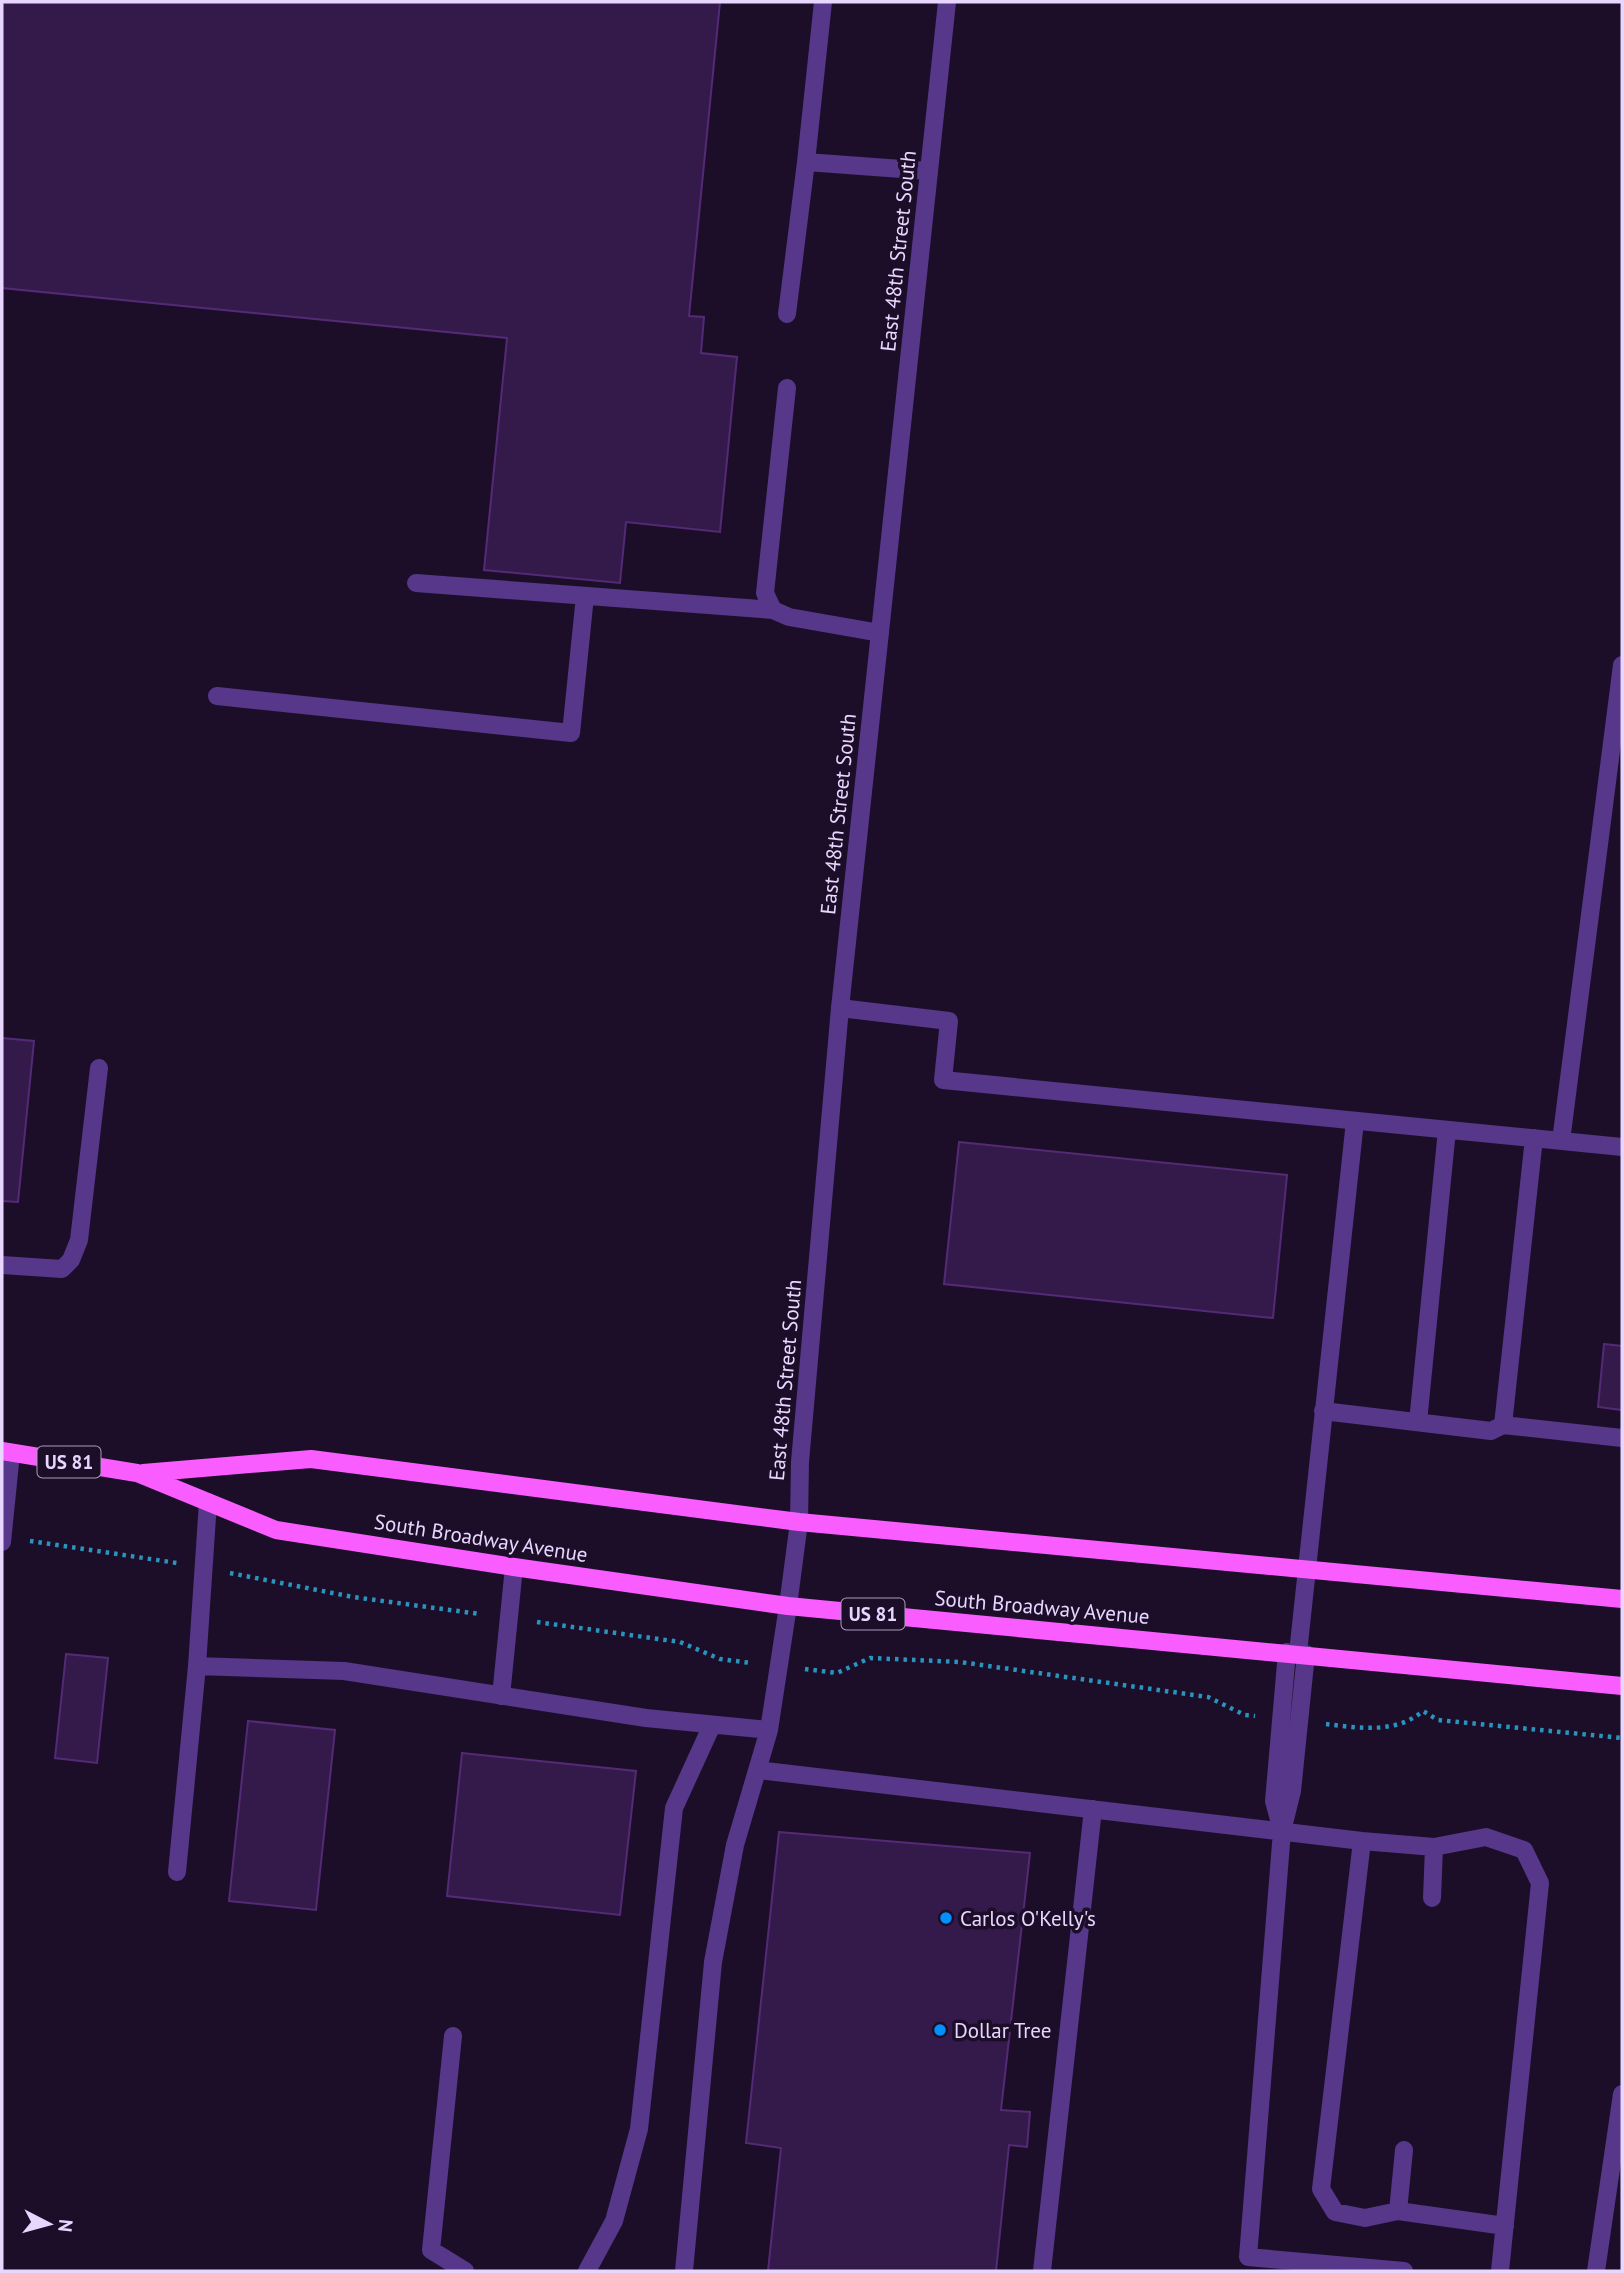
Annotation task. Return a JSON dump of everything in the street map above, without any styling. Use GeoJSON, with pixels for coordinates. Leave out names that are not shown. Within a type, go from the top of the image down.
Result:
{"type":"FeatureCollection","features":[{"type":"Feature","properties":{"kind":"main road","name":"South Broadway Avenue"},"geometry":{"type":"LineString","coordinates":[[6,1452],[137,1473],[276,1530],[514,1567],[788,1606],[1622,1686]]}},
{"type":"Feature","properties":{"kind":"main road","name":"South Broadway Avenue"},"geometry":{"type":"LineString","coordinates":[[137,1473],[311,1459],[799,1522],[1306,1572],[1622,1598]]}},
{"type":"Feature","properties":{"kind":"street"},"geometry":{"type":"LineString","coordinates":[[787,314],[823,2]]}},
{"type":"Feature","properties":{"kind":"street","name":"East 48th Street South"},"geometry":{"type":"LineString","coordinates":[[684,2271],[713,1962],[735,1845],[769,1730],[799,1522],[800,1462],[840,1008],[947,2]]}},
{"type":"Feature","properties":{"kind":"street"},"geometry":{"type":"LineString","coordinates":[[806,162],[929,171]]}},
{"type":"Feature","properties":{"kind":"street"},"geometry":{"type":"LineString","coordinates":[[773,610],[765,593],[787,388]]}},
{"type":"Feature","properties":{"kind":"street"},"geometry":{"type":"LineString","coordinates":[[416,583],[773,610],[789,617],[880,634]]}},
{"type":"Feature","properties":{"kind":"street"},"geometry":{"type":"LineString","coordinates":[[217,696],[571,733],[585,596]]}},
{"type":"Feature","properties":{"kind":"street"},"geometry":{"type":"LineString","coordinates":[[1561,1141],[1622,665]]}},
{"type":"Feature","properties":{"kind":"street"},"geometry":{"type":"LineString","coordinates":[[840,1008],[949,1021],[943,1080],[1622,1147]]}},
{"type":"Feature","properties":{"kind":"street"},"geometry":{"type":"LineString","coordinates":[[2,1265],[62,1269],[71,1260],[79,1240],[99,1068]]}},
{"type":"Feature","properties":{"kind":"street"},"geometry":{"type":"LineString","coordinates":[[1355,1121],[1290,1720],[1292,1791],[1282,1831],[1247,2264],[1404,2271]]}},
{"type":"Feature","properties":{"kind":"street"},"geometry":{"type":"LineString","coordinates":[[1418,1422],[1447,1130]]}},
{"type":"Feature","properties":{"kind":"street"},"geometry":{"type":"LineString","coordinates":[[1503,1425],[1534,1139]]}},
{"type":"Feature","properties":{"kind":"street"},"geometry":{"type":"LineString","coordinates":[[1323,1411],[1491,1431],[1503,1425],[1622,1438]]}},
{"type":"Feature","properties":{"kind":"street"},"geometry":{"type":"LineString","coordinates":[[2,1542],[6,1452]]}},
{"type":"Feature","properties":{"kind":"street"},"geometry":{"type":"LineString","coordinates":[[177,1872],[197,1666],[208,1502]]}},
{"type":"Feature","properties":{"kind":"street"},"geometry":{"type":"LineString","coordinates":[[501,1696],[514,1567]]}},
{"type":"Feature","properties":{"kind":"street"},"geometry":{"type":"LineString","coordinates":[[197,1666],[344,1671],[646,1718],[769,1730]]}},
{"type":"Feature","properties":{"kind":"street"},"geometry":{"type":"LineString","coordinates":[[587,2271],[614,2221],[639,2129],[674,1808],[712,1725]]}},
{"type":"Feature","properties":{"kind":"street"},"geometry":{"type":"LineString","coordinates":[[758,1770],[1362,1841],[1434,1847],[1486,1838],[1524,1850],[1540,1883],[1500,2271]]}},
{"type":"Feature","properties":{"kind":"street"},"geometry":{"type":"LineString","coordinates":[[1042,2271],[1093,1809]]}},
{"type":"Feature","properties":{"kind":"street"},"geometry":{"type":"LineString","coordinates":[[1362,1841],[1321,2189],[1335,2212],[1365,2218],[1398,2211],[1504,2226]]}},
{"type":"Feature","properties":{"kind":"street"},"geometry":{"type":"LineString","coordinates":[[1432,1898],[1434,1847]]}},
{"type":"Feature","properties":{"kind":"street"},"geometry":{"type":"LineString","coordinates":[[453,2036],[430,2250],[465,2271]]}},
{"type":"Feature","properties":{"kind":"street"},"geometry":{"type":"LineString","coordinates":[[1596,2271],[1622,2101]]}},
{"type":"Feature","properties":{"kind":"street"},"geometry":{"type":"LineString","coordinates":[[1398,2211],[1404,2150]]}},
{"type":"Feature","properties":{"kind":"path"},"geometry":{"type":"LineString","coordinates":[[2,1536],[203,1568],[354,1597],[680,1642],[720,1659],[837,1673],[870,1658],[960,1662],[1208,1698],[1245,1715],[1374,1730],[1414,1719],[1423,1711],[1437,1720],[1622,1738]]}},
{"type":"Feature","properties":{"kind":"building"},"geometry":{"type":"Polygon","coordinates":[[[2,2],[720,2],[689,316],[704,317],[701,353],[737,357],[720,532],[626,522],[620,583],[484,570],[507,338],[2,288],[2,2]]]}},
{"type":"Feature","properties":{"kind":"building"},"geometry":{"type":"Polygon","coordinates":[[[2,1038],[34,1041],[18,1202],[2,1201],[2,1038]]]}},
{"type":"Feature","properties":{"kind":"building"},"geometry":{"type":"Polygon","coordinates":[[[959,1142],[1287,1175],[1273,1318],[944,1284],[959,1142]]]}},
{"type":"Feature","properties":{"kind":"building"},"geometry":{"type":"Polygon","coordinates":[[[1604,1344],[1622,1346],[1622,1410],[1598,1407],[1604,1344]]]}},
{"type":"Feature","properties":{"kind":"building"},"geometry":{"type":"Polygon","coordinates":[[[66,1654],[108,1658],[97,1763],[55,1758],[66,1654]]]}},
{"type":"Feature","properties":{"kind":"building"},"geometry":{"type":"Polygon","coordinates":[[[248,1721],[335,1730],[316,1910],[229,1901],[248,1721]]]}},
{"type":"Feature","properties":{"kind":"building"},"geometry":{"type":"Polygon","coordinates":[[[462,1753],[636,1771],[620,1915],[447,1896],[462,1753]]]}},
{"type":"Feature","properties":{"kind":"building"},"geometry":{"type":"Polygon","coordinates":[[[779,1832],[1030,1853],[1001,2110],[1030,2112],[1027,2147],[1009,2145],[996,2271],[768,2271],[781,2148],[746,2143],[779,1832]]]}},
{"type":"Feature","properties":{"kind":"place","name":"Carlos O'Kelly's"},"geometry":{"type":"Point","coordinates":[946,1918]}},
{"type":"Feature","properties":{"kind":"place","name":"Dollar Tree"},"geometry":{"type":"Point","coordinates":[940,2030]}}]}
